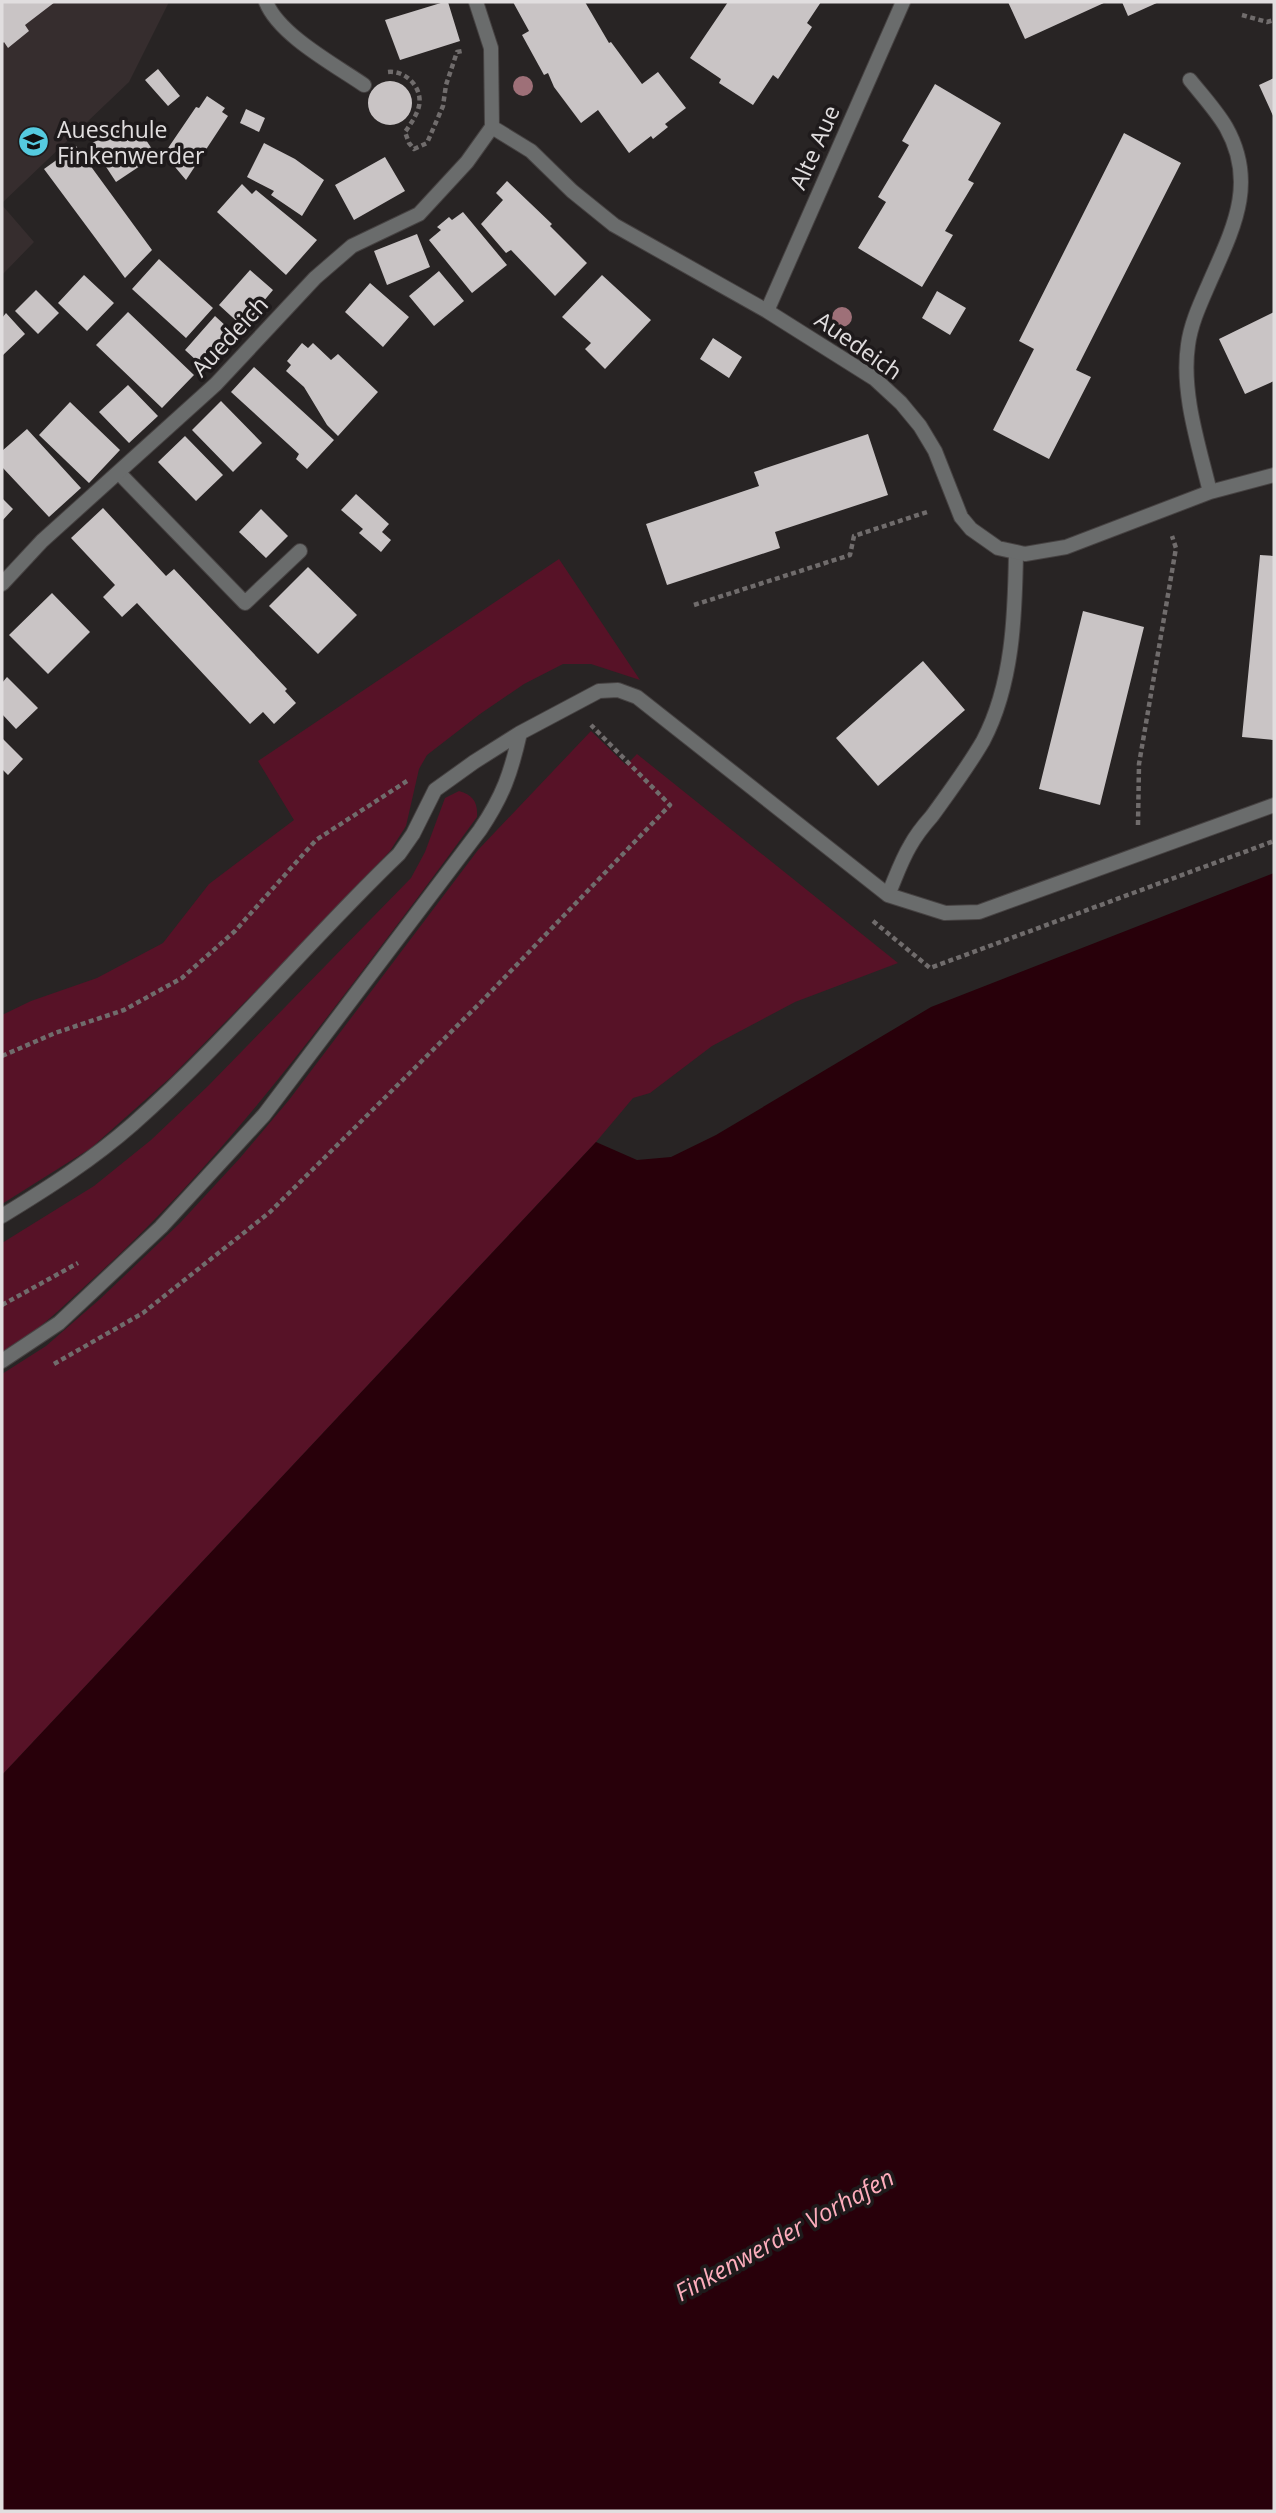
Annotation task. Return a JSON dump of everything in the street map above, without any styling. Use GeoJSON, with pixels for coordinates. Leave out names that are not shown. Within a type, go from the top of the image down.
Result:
{"type":"FeatureCollection","features":[{"type":"Feature","properties":{"kind":"street"},"geometry":{"type":"LineString","coordinates":[[266,2],[289,32],[364,85]]}},
{"type":"Feature","properties":{"kind":"street"},"geometry":{"type":"LineString","coordinates":[[476,2],[491,48],[492,127]]}},
{"type":"Feature","properties":{"kind":"street","name":"Alte Aue"},"geometry":{"type":"LineString","coordinates":[[767,311],[903,2]]}},
{"type":"Feature","properties":{"kind":"street"},"geometry":{"type":"LineString","coordinates":[[1190,80],[1225,126],[1235,147],[1242,190],[1230,236],[1195,315],[1188,344],[1186,373],[1190,405],[1210,492]]}},
{"type":"Feature","properties":{"kind":"street","name":"Auedeich"},"geometry":{"type":"LineString","coordinates":[[2,584],[42,541],[216,384],[315,278],[352,246],[419,214],[467,162],[492,127],[531,151],[572,191],[614,225],[767,311],[875,379],[901,402],[920,425],[934,451],[961,517],[982,539],[998,548],[1025,554],[1066,547],[1210,492],[1274,475]]}},
{"type":"Feature","properties":{"kind":"street"},"geometry":{"type":"LineString","coordinates":[[119,473],[245,603],[300,551]]}},
{"type":"Feature","properties":{"kind":"street"},"geometry":{"type":"LineString","coordinates":[[888,895],[910,844],[965,770],[984,738],[996,708],[1006,673],[1011,636],[1016,553]]}},
{"type":"Feature","properties":{"kind":"street"},"geometry":{"type":"LineString","coordinates":[[2,1216],[62,1179],[132,1125],[222,1038],[399,853],[413,834],[435,790],[520,733],[599,691],[626,692],[637,697],[888,895],[945,913],[979,912],[1274,805]]}},
{"type":"Feature","properties":{"kind":"street"},"geometry":{"type":"LineString","coordinates":[[2,1361],[59,1323],[162,1227],[264,1115],[480,830],[499,801],[510,775],[520,733]]}},
{"type":"Feature","properties":{"kind":"path"},"geometry":{"type":"LineString","coordinates":[[1242,15],[1267,22],[1274,20]]}},
{"type":"Feature","properties":{"kind":"path"},"geometry":{"type":"LineString","coordinates":[[364,85],[379,74],[395,72],[409,78],[418,90],[419,105],[405,132],[409,144],[415,149],[427,143],[443,106],[446,85],[457,52]]}},
{"type":"Feature","properties":{"kind":"path"},"geometry":{"type":"LineString","coordinates":[[694,605],[850,555],[854,536],[954,503]]}},
{"type":"Feature","properties":{"kind":"path"},"geometry":{"type":"LineString","coordinates":[[1137,855],[1139,764],[1176,548],[1165,508]]}},
{"type":"Feature","properties":{"kind":"path"},"geometry":{"type":"LineString","coordinates":[[47,1368],[142,1313],[270,1212],[482,1001],[670,805],[594,729]]}},
{"type":"Feature","properties":{"kind":"path"},"geometry":{"type":"LineString","coordinates":[[2,1056],[55,1032],[124,1010],[182,978],[234,931],[316,840],[403,782],[426,774],[452,777]]}},
{"type":"Feature","properties":{"kind":"shaded area","name":"Aueschule Finkenwerder"},"geometry":{"type":"Polygon","coordinates":[[[2,2],[169,2],[129,82],[2,203],[2,2]]]}},
{"type":"Feature","properties":{"kind":"shaded area","name":"Aueschule Finkenwerder"},"geometry":{"type":"Polygon","coordinates":[[[2,205],[34,242],[2,275],[2,205]]]}},
{"type":"Feature","properties":{"kind":"shaded area"},"geometry":{"type":"Polygon","coordinates":[[[559,559],[640,680],[591,664],[563,664],[524,684],[427,755],[419,769],[406,826],[390,851],[171,1077],[91,1148],[2,1204],[2,1015],[31,1001],[97,978],[163,943],[209,884],[294,820],[258,761],[559,559]]]}},
{"type":"Feature","properties":{"kind":"shaded area"},"geometry":{"type":"Polygon","coordinates":[[[591,731],[626,765],[637,754],[898,963],[795,1002],[712,1046],[650,1093],[633,1098],[596,1142],[2,1775],[2,1374],[46,1346],[100,1299],[180,1223],[240,1158],[289,1100],[478,850],[591,731]]]}},
{"type":"Feature","properties":{"kind":"shaded area"},"geometry":{"type":"Polygon","coordinates":[[[459,791],[474,800],[477,817],[357,978],[265,1095],[201,1170],[132,1242],[51,1317],[2,1352],[2,1243],[94,1186],[151,1140],[208,1086],[411,878],[425,852],[445,798],[459,791]]]}},
{"type":"Feature","properties":{"kind":"water","name":"Finkenwerder Vorhafen"},"geometry":{"type":"Polygon","coordinates":[[[1274,873],[1274,2511],[2,2511],[2,1775],[596,1142],[637,1160],[671,1157],[716,1135],[931,1007],[1274,873]]]}},
{"type":"Feature","properties":{"kind":"building"},"geometry":{"type":"Polygon","coordinates":[[[2,2],[55,2],[25,25],[29,31],[8,48],[4,42],[2,44],[2,2]]]}},
{"type":"Feature","properties":{"kind":"building"},"geometry":{"type":"Polygon","coordinates":[[[448,2],[460,41],[400,60],[385,20],[448,2]]]}},
{"type":"Feature","properties":{"kind":"building"},"geometry":{"type":"Polygon","coordinates":[[[513,2],[585,2],[609,43],[611,42],[642,84],[658,72],[686,108],[665,124],[668,127],[653,139],[651,136],[629,153],[598,110],[581,123],[554,87],[548,73],[544,75],[522,35],[529,31],[513,2]]]}},
{"type":"Feature","properties":{"kind":"building"},"geometry":{"type":"Polygon","coordinates":[[[728,2],[821,2],[807,23],[812,27],[778,79],[773,75],[753,105],[719,83],[721,79],[690,58],[728,2]]]}},
{"type":"Feature","properties":{"kind":"building"},"geometry":{"type":"Polygon","coordinates":[[[1008,2],[1106,2],[1025,39],[1008,2]]]}},
{"type":"Feature","properties":{"kind":"building"},"geometry":{"type":"Polygon","coordinates":[[[1122,2],[1159,2],[1128,16],[1122,2]]]}},
{"type":"Feature","properties":{"kind":"building"},"geometry":{"type":"Polygon","coordinates":[[[158,69],[180,96],[168,106],[145,80],[158,69]]]}},
{"type":"Feature","properties":{"kind":"building"},"geometry":{"type":"Polygon","coordinates":[[[1274,78],[1274,118],[1259,85],[1274,78]]]}},
{"type":"Feature","properties":{"kind":"building"},"geometry":{"type":"Polygon","coordinates":[[[390,81],[405,88],[412,103],[405,118],[390,125],[375,118],[368,103],[375,88],[390,81]]]}},
{"type":"Feature","properties":{"kind":"building"},"geometry":{"type":"Polygon","coordinates":[[[935,84],[1001,123],[968,180],[974,183],[945,231],[953,235],[922,287],[858,248],[886,202],[878,197],[909,145],[902,141],[935,84]]]}},
{"type":"Feature","properties":{"kind":"building"},"geometry":{"type":"Polygon","coordinates":[[[207,96],[225,108],[222,112],[228,116],[186,180],[164,154],[196,107],[199,108],[207,96]]]}},
{"type":"Feature","properties":{"kind":"building"},"geometry":{"type":"Polygon","coordinates":[[[246,109],[265,118],[259,132],[240,123],[246,109]]]}},
{"type":"Feature","properties":{"kind":"building"},"geometry":{"type":"Polygon","coordinates":[[[123,122],[131,133],[138,128],[152,149],[144,154],[149,160],[116,182],[91,144],[123,122]]]}},
{"type":"Feature","properties":{"kind":"building"},"geometry":{"type":"Polygon","coordinates":[[[1124,133],[1181,163],[1076,370],[1091,377],[1049,459],[993,430],[1034,349],[1019,341],[1124,133]]]}},
{"type":"Feature","properties":{"kind":"building"},"geometry":{"type":"Polygon","coordinates":[[[264,143],[295,159],[324,180],[302,216],[271,195],[274,191],[247,177],[264,143]]]}},
{"type":"Feature","properties":{"kind":"building"},"geometry":{"type":"Polygon","coordinates":[[[76,146],[152,250],[125,278],[44,169],[76,146]]]}},
{"type":"Feature","properties":{"kind":"building"},"geometry":{"type":"Polygon","coordinates":[[[385,157],[405,191],[354,220],[335,185],[385,157]]]}},
{"type":"Feature","properties":{"kind":"building"},"geometry":{"type":"Polygon","coordinates":[[[507,181],[552,224],[550,226],[587,263],[555,296],[511,250],[506,253],[481,224],[503,200],[496,193],[507,181]]]}},
{"type":"Feature","properties":{"kind":"building"},"geometry":{"type":"Polygon","coordinates":[[[242,184],[252,194],[256,190],[317,240],[286,275],[217,212],[242,184]]]}},
{"type":"Feature","properties":{"kind":"building"},"geometry":{"type":"Polygon","coordinates":[[[463,212],[507,265],[472,293],[429,240],[441,230],[437,227],[449,217],[452,220],[463,212]]]}},
{"type":"Feature","properties":{"kind":"building"},"geometry":{"type":"Polygon","coordinates":[[[417,234],[430,267],[387,285],[374,251],[417,234]]]}},
{"type":"Feature","properties":{"kind":"building"},"geometry":{"type":"Polygon","coordinates":[[[159,259],[213,308],[186,338],[132,289],[159,259]]]}},
{"type":"Feature","properties":{"kind":"building"},"geometry":{"type":"Polygon","coordinates":[[[250,270],[273,290],[257,309],[263,314],[250,329],[244,323],[242,326],[219,305],[250,270]]]}},
{"type":"Feature","properties":{"kind":"building"},"geometry":{"type":"Polygon","coordinates":[[[439,271],[464,301],[434,326],[409,296],[439,271]]]}},
{"type":"Feature","properties":{"kind":"building"},"geometry":{"type":"Polygon","coordinates":[[[84,275],[114,303],[87,331],[58,303],[84,275]]]}},
{"type":"Feature","properties":{"kind":"building"},"geometry":{"type":"Polygon","coordinates":[[[602,275],[651,320],[605,369],[585,349],[591,343],[562,317],[602,275]]]}},
{"type":"Feature","properties":{"kind":"building"},"geometry":{"type":"Polygon","coordinates":[[[370,283],[409,317],[383,347],[345,312],[370,283]]]}},
{"type":"Feature","properties":{"kind":"building"},"geometry":{"type":"Polygon","coordinates":[[[36,290],[59,313],[38,334],[15,311],[36,290]]]}},
{"type":"Feature","properties":{"kind":"building"},"geometry":{"type":"Polygon","coordinates":[[[937,291],[966,308],[950,335],[922,318],[937,291]]]}},
{"type":"Feature","properties":{"kind":"building"},"geometry":{"type":"Polygon","coordinates":[[[128,312],[194,375],[162,408],[96,345],[128,312]]]}},
{"type":"Feature","properties":{"kind":"building"},"geometry":{"type":"Polygon","coordinates":[[[1274,312],[1274,381],[1245,394],[1219,339],[1274,312]]]}},
{"type":"Feature","properties":{"kind":"building"},"geometry":{"type":"Polygon","coordinates":[[[6,313],[25,334],[2,356],[2,318],[6,313]]]}},
{"type":"Feature","properties":{"kind":"building"},"geometry":{"type":"Polygon","coordinates":[[[215,316],[239,338],[209,372],[185,350],[215,316]]]}},
{"type":"Feature","properties":{"kind":"building"},"geometry":{"type":"Polygon","coordinates":[[[713,338],[742,357],[729,378],[700,359],[713,338]]]}},
{"type":"Feature","properties":{"kind":"building"},"geometry":{"type":"Polygon","coordinates":[[[302,343],[308,348],[313,343],[331,360],[338,354],[378,392],[338,436],[327,425],[304,387],[286,371],[291,365],[287,361],[302,343]]]}},
{"type":"Feature","properties":{"kind":"building"},"geometry":{"type":"Polygon","coordinates":[[[254,367],[334,440],[307,469],[296,459],[299,454],[231,392],[254,367]]]}},
{"type":"Feature","properties":{"kind":"building"},"geometry":{"type":"Polygon","coordinates":[[[128,385],[158,416],[129,443],[99,412],[128,385]]]}},
{"type":"Feature","properties":{"kind":"building"},"geometry":{"type":"Polygon","coordinates":[[[221,401],[262,443],[233,472],[192,430],[221,401]]]}},
{"type":"Feature","properties":{"kind":"building"},"geometry":{"type":"Polygon","coordinates":[[[70,402],[120,450],[89,483],[39,435],[70,402]]]}},
{"type":"Feature","properties":{"kind":"building"},"geometry":{"type":"Polygon","coordinates":[[[27,429],[81,488],[49,517],[2,467],[2,451],[27,429]]]}},
{"type":"Feature","properties":{"kind":"building"},"geometry":{"type":"Polygon","coordinates":[[[868,434],[888,495],[775,532],[780,548],[667,585],[646,524],[759,486],[754,472],[868,434]]]}},
{"type":"Feature","properties":{"kind":"building"},"geometry":{"type":"Polygon","coordinates":[[[185,436],[223,475],[196,501],[158,462],[185,436]]]}},
{"type":"Feature","properties":{"kind":"building"},"geometry":{"type":"Polygon","coordinates":[[[356,494],[389,524],[382,532],[391,540],[381,552],[359,533],[363,529],[341,510],[356,494]]]}},
{"type":"Feature","properties":{"kind":"building"},"geometry":{"type":"Polygon","coordinates":[[[2,498],[13,509],[2,521],[2,498]]]}},
{"type":"Feature","properties":{"kind":"building"},"geometry":{"type":"Polygon","coordinates":[[[103,508],[166,576],[174,569],[287,689],[285,691],[296,703],[274,724],[263,712],[250,724],[137,603],[122,617],[103,597],[115,585],[71,538],[103,508]]]}},
{"type":"Feature","properties":{"kind":"building"},"geometry":{"type":"Polygon","coordinates":[[[261,509],[288,536],[266,558],[239,532],[261,509]]]}},
{"type":"Feature","properties":{"kind":"building"},"geometry":{"type":"Polygon","coordinates":[[[1260,555],[1274,556],[1274,740],[1242,737],[1260,555]]]}},
{"type":"Feature","properties":{"kind":"building"},"geometry":{"type":"Polygon","coordinates":[[[308,567],[357,615],[318,654],[269,606],[308,567]]]}},
{"type":"Feature","properties":{"kind":"building"},"geometry":{"type":"Polygon","coordinates":[[[52,593],[90,632],[48,674],[9,635],[52,593]]]}},
{"type":"Feature","properties":{"kind":"building"},"geometry":{"type":"Polygon","coordinates":[[[1083,611],[1144,627],[1100,805],[1039,789],[1083,611]]]}},
{"type":"Feature","properties":{"kind":"building"},"geometry":{"type":"Polygon","coordinates":[[[923,661],[965,710],[878,786],[836,738],[923,661]]]}},
{"type":"Feature","properties":{"kind":"building"},"geometry":{"type":"Polygon","coordinates":[[[7,677],[38,708],[16,729],[2,714],[2,683],[7,677]]]}},
{"type":"Feature","properties":{"kind":"building"},"geometry":{"type":"Polygon","coordinates":[[[2,738],[23,759],[8,775],[2,769],[2,738]]]}},
{"type":"Feature","properties":{"kind":"place","name":"Aueschule Finkenwerder"},"geometry":{"type":"Point","coordinates":[34,142]}}]}
